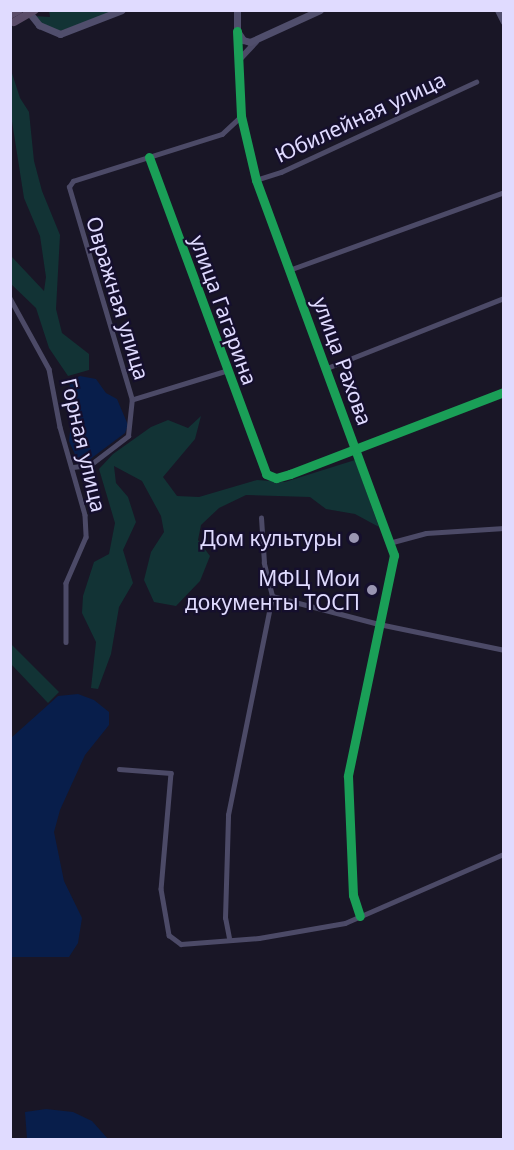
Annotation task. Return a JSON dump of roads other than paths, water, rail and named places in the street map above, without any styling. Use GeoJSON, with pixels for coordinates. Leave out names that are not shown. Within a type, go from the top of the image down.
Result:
{"type":"FeatureCollection","features":[{"type":"Feature","properties":{"kind":"highway"},"geometry":{"type":"LineString","coordinates":[[12,20],[19,10]]}},
{"type":"Feature","properties":{"kind":"highway"},"geometry":{"type":"LineString","coordinates":[[12,20],[35,10]]}},
{"type":"Feature","properties":{"kind":"main road"},"geometry":{"type":"LineString","coordinates":[[27,10],[39,26],[60,34],[123,10]]}},
{"type":"Feature","properties":{"kind":"main road"},"geometry":{"type":"LineString","coordinates":[[237,10],[237,31],[246,42],[257,41],[320,10]]}},
{"type":"Feature","properties":{"kind":"main road"},"geometry":{"type":"LineString","coordinates":[[498,10],[504,22]]}},
{"type":"Feature","properties":{"kind":"street","name":"улица Рахова"},"geometry":{"type":"LineString","coordinates":[[237,31],[241,116],[255,180],[327,368],[394,555],[391,584],[379,624],[348,776],[352,895],[360,916]]}},
{"type":"Feature","properties":{"kind":"street"},"geometry":{"type":"LineString","coordinates":[[238,60],[257,41]]}},
{"type":"Feature","properties":{"kind":"street","name":"Юбилейная улица"},"geometry":{"type":"LineString","coordinates":[[255,180],[281,172],[476,82]]}},
{"type":"Feature","properties":{"kind":"street"},"geometry":{"type":"LineString","coordinates":[[149,157],[222,134],[241,116]]}},
{"type":"Feature","properties":{"kind":"street","name":"Овражная улица"},"geometry":{"type":"LineString","coordinates":[[149,157],[73,181],[69,187],[70,200],[132,400],[227,371]]}},
{"type":"Feature","properties":{"kind":"street","name":"улица Гагарина"},"geometry":{"type":"LineString","coordinates":[[149,157],[266,474],[276,478],[356,449]]}},
{"type":"Feature","properties":{"kind":"street"},"geometry":{"type":"LineString","coordinates":[[289,270],[504,192]]}},
{"type":"Feature","properties":{"kind":"street","name":"Горная улица"},"geometry":{"type":"LineString","coordinates":[[10,298],[49,369],[60,427],[74,467],[86,527],[66,583],[66,642]]}},
{"type":"Feature","properties":{"kind":"street"},"geometry":{"type":"LineString","coordinates":[[327,368],[504,298]]}},
{"type":"Feature","properties":{"kind":"street"},"geometry":{"type":"LineString","coordinates":[[356,449],[504,392]]}},
{"type":"Feature","properties":{"kind":"street"},"geometry":{"type":"LineString","coordinates":[[74,467],[90,465],[128,436],[132,400]]}},
{"type":"Feature","properties":{"kind":"street"},"geometry":{"type":"LineString","coordinates":[[229,938],[225,918],[228,815],[272,596],[264,563],[261,518]]}},
{"type":"Feature","properties":{"kind":"street"},"geometry":{"type":"LineString","coordinates":[[389,543],[426,533],[504,528]]}},
{"type":"Feature","properties":{"kind":"street"},"geometry":{"type":"LineString","coordinates":[[272,596],[379,624],[504,651]]}},
{"type":"Feature","properties":{"kind":"street"},"geometry":{"type":"LineString","coordinates":[[119,769],[171,773],[161,889],[169,934],[181,944],[229,938],[259,938],[345,923],[504,854]]}},
{"type":"Feature","properties":{"kind":"water"},"geometry":{"type":"Polygon","coordinates":[[[80,376],[96,379],[106,393],[117,399],[128,425],[125,433],[85,463],[77,459],[69,441],[73,403],[69,382],[80,376]]]}},
{"type":"Feature","properties":{"kind":"water"},"geometry":{"type":"Polygon","coordinates":[[[78,694],[94,700],[109,712],[109,725],[85,755],[60,810],[54,832],[64,881],[82,918],[78,943],[69,957],[11,957],[11,738],[58,696],[78,694]]]}},
{"type":"Feature","properties":{"kind":"water"},"geometry":{"type":"Polygon","coordinates":[[[46,1109],[73,1112],[92,1121],[108,1139],[27,1139],[25,1112],[46,1109]]]}},
{"type":"Feature","properties":{"kind":"place","name":"Дом культуры"},"geometry":{"type":"Point","coordinates":[354,538]}},
{"type":"Feature","properties":{"kind":"place","name":"МФЦ Мои документы ТОСП"},"geometry":{"type":"Point","coordinates":[372,590]}}]}
